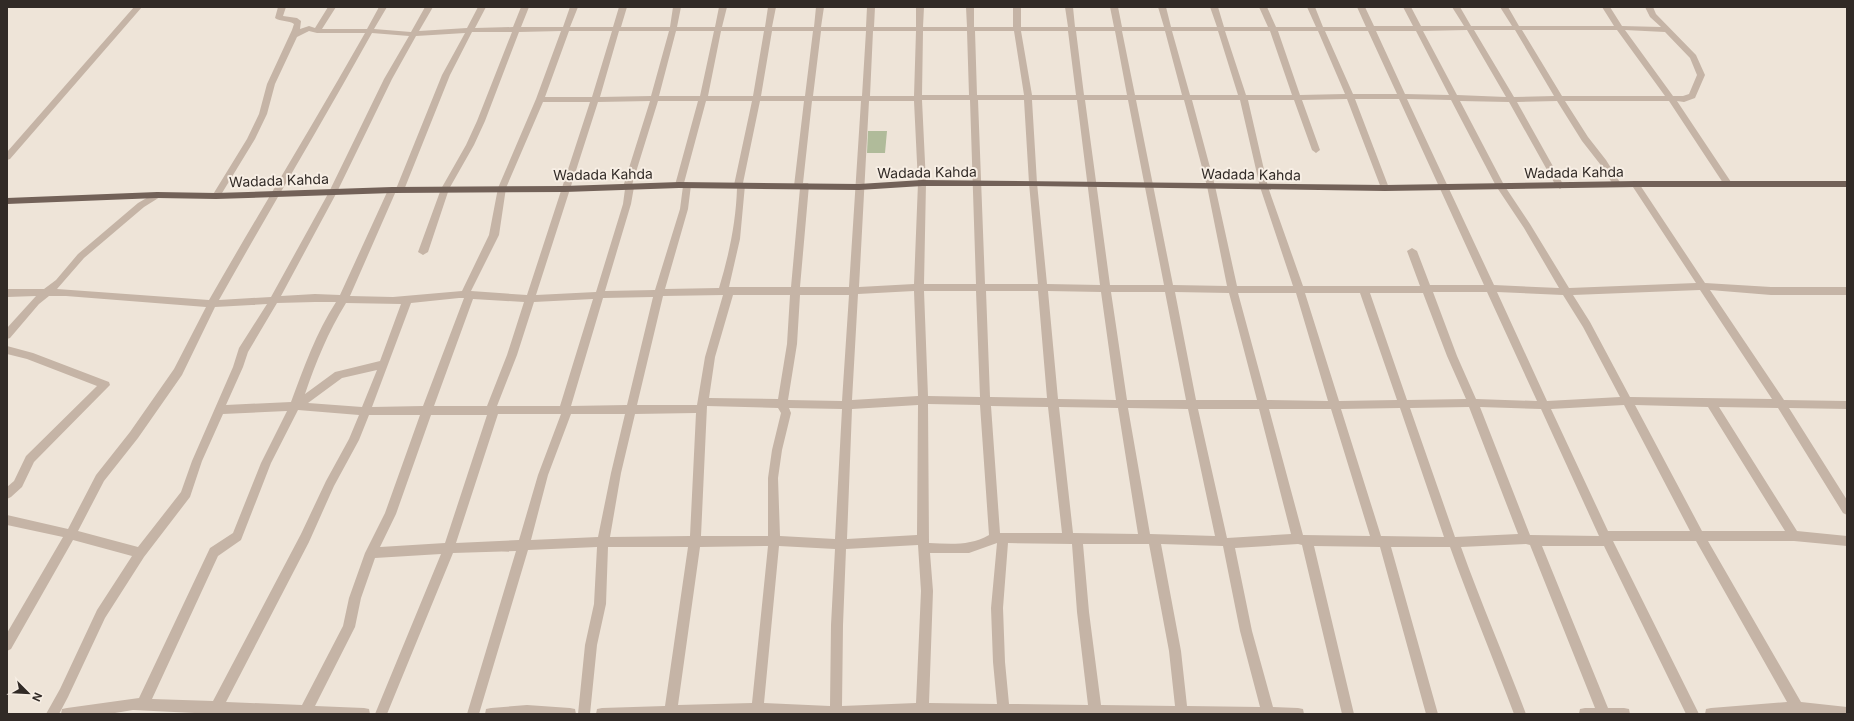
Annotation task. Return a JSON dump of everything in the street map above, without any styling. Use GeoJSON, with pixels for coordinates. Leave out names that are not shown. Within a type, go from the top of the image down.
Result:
{"type":"FeatureCollection","features":[{"type":"Feature","properties":{"kind":"main road","name":"Wadada Kahda"},"geometry":{"type":"LineString","coordinates":[[7,202],[275,193],[502,188],[565,189],[683,185],[859,187],[922,184],[1033,183],[1444,188],[1617,184],[1847,184]]}},
{"type":"Feature","properties":{"kind":"street"},"geometry":{"type":"LineString","coordinates":[[7,158],[138,7]]}},
{"type":"Feature","properties":{"kind":"street"},"geometry":{"type":"LineString","coordinates":[[216,196],[251,139],[260,120],[272,84],[294,35],[298,23],[294,20],[279,18],[282,7]]}},
{"type":"Feature","properties":{"kind":"street"},"geometry":{"type":"LineString","coordinates":[[317,31],[332,7]]}},
{"type":"Feature","properties":{"kind":"street"},"geometry":{"type":"LineString","coordinates":[[7,645],[71,534],[100,478],[134,435],[178,372],[212,304],[275,193],[314,130],[383,7]]}},
{"type":"Feature","properties":{"kind":"street"},"geometry":{"type":"LineString","coordinates":[[52,714],[64,693],[101,614],[140,553],[186,494],[197,461],[238,367],[243,351],[274,300],[333,192],[388,79],[429,7]]}},
{"type":"Feature","properties":{"kind":"street"},"geometry":{"type":"LineString","coordinates":[[143,704],[214,552],[237,536],[266,463],[296,406],[313,356],[328,323],[343,300],[396,190],[446,75],[482,7]]}},
{"type":"Feature","properties":{"kind":"street"},"geometry":{"type":"LineString","coordinates":[[423,252],[445,189],[470,145],[481,121],[525,7]]}},
{"type":"Feature","properties":{"kind":"street"},"geometry":{"type":"LineString","coordinates":[[304,713],[349,627],[355,598],[371,553],[390,514],[460,316],[494,235],[502,188],[540,98],[574,7]]}},
{"type":"Feature","properties":{"kind":"street"},"geometry":{"type":"LineString","coordinates":[[381,714],[450,548],[492,410],[596,100],[624,7]]}},
{"type":"Feature","properties":{"kind":"street"},"geometry":{"type":"LineString","coordinates":[[473,714],[524,544],[542,476],[565,411],[627,204],[628,187],[673,29],[677,7]]}},
{"type":"Feature","properties":{"kind":"street"},"geometry":{"type":"LineString","coordinates":[[584,714],[590,645],[600,604],[603,542],[630,410],[659,293],[684,210],[683,185],[723,7]]}},
{"type":"Feature","properties":{"kind":"street"},"geometry":{"type":"LineString","coordinates":[[670,712],[695,541],[702,405],[708,367],[736,241],[741,205],[740,185],[772,7]]}},
{"type":"Feature","properties":{"kind":"street"},"geometry":{"type":"LineString","coordinates":[[757,712],[774,541],[773,478],[777,450],[786,413],[782,404],[792,344],[808,99],[820,7]]}},
{"type":"Feature","properties":{"kind":"street"},"geometry":{"type":"LineString","coordinates":[[836,713],[837,625],[847,405],[871,7]]}},
{"type":"Feature","properties":{"kind":"street"},"geometry":{"type":"LineString","coordinates":[[920,7],[918,98],[922,184],[919,287],[923,400],[924,544],[927,592],[922,712]]}},
{"type":"Feature","properties":{"kind":"street"},"geometry":{"type":"LineString","coordinates":[[970,7],[985,401],[999,538],[997,608],[999,662],[1004,712]]}},
{"type":"Feature","properties":{"kind":"street"},"geometry":{"type":"LineString","coordinates":[[1017,7],[1017,29],[1028,97],[1033,183],[1053,403],[1096,712]]}},
{"type":"Feature","properties":{"kind":"street"},"geometry":{"type":"LineString","coordinates":[[1069,7],[1073,28],[1091,184],[1122,404],[1149,539],[1175,652],[1182,713]]}},
{"type":"Feature","properties":{"kind":"street"},"geometry":{"type":"LineString","coordinates":[[1114,7],[1192,404],[1246,631],[1268,713]]}},
{"type":"Feature","properties":{"kind":"street"},"geometry":{"type":"LineString","coordinates":[[1162,7],[1211,186],[1233,290],[1262,405],[1303,540],[1348,714]]}},
{"type":"Feature","properties":{"kind":"street"},"geometry":{"type":"LineString","coordinates":[[1214,7],[1243,98],[1264,187],[1299,289],[1335,405],[1380,541],[1432,714]]}},
{"type":"Feature","properties":{"kind":"street"},"geometry":{"type":"LineString","coordinates":[[1263,7],[1273,29],[1296,98],[1316,150]]}},
{"type":"Feature","properties":{"kind":"street"},"geometry":{"type":"LineString","coordinates":[[1311,7],[1350,97],[1385,188]]}},
{"type":"Feature","properties":{"kind":"street"},"geometry":{"type":"LineString","coordinates":[[1361,7],[1404,96],[1444,188],[1491,288],[1543,405],[1606,538],[1693,714]]}},
{"type":"Feature","properties":{"kind":"street"},"geometry":{"type":"LineString","coordinates":[[1407,7],[1500,186],[1527,226],[1587,325],[1699,536],[1799,711]]}},
{"type":"Feature","properties":{"kind":"street"},"geometry":{"type":"LineString","coordinates":[[1456,7],[1496,73],[1560,186]]}},
{"type":"Feature","properties":{"kind":"street"},"geometry":{"type":"LineString","coordinates":[[1504,7],[1585,139],[1603,162],[1617,184]]}},
{"type":"Feature","properties":{"kind":"street"},"geometry":{"type":"LineString","coordinates":[[1606,7],[1620,29],[1671,99],[1728,184]]}},
{"type":"Feature","properties":{"kind":"street"},"geometry":{"type":"LineString","coordinates":[[540,98],[596,100],[654,98],[1296,98],[1404,96],[1511,100],[1561,98],[1684,99],[1692,96],[1701,75],[1693,57],[1653,15],[1648,7]]}},
{"type":"Feature","properties":{"kind":"street"},"geometry":{"type":"LineString","coordinates":[[294,35],[309,28],[317,31],[370,31],[414,34],[470,30],[515,31],[565,29],[817,30],[1073,28],[1516,28],[1667,30]]}},
{"type":"Feature","properties":{"kind":"street"},"geometry":{"type":"LineString","coordinates":[[1635,184],[1781,404],[1847,510]]}},
{"type":"Feature","properties":{"kind":"street"},"geometry":{"type":"LineString","coordinates":[[7,334],[36,301],[59,282],[81,256],[141,205],[158,196]]}},
{"type":"Feature","properties":{"kind":"street"},"geometry":{"type":"LineString","coordinates":[[1412,251],[1452,356],[1474,403],[1604,714]]}},
{"type":"Feature","properties":{"kind":"street"},"geometry":{"type":"LineString","coordinates":[[7,293],[66,292],[212,304],[315,298],[375,301],[407,300],[450,294],[529,299],[659,293],[796,290],[853,291],[919,287],[1170,290],[1364,290],[1491,288],[1566,292],[1703,286],[1771,291],[1847,291]]}},
{"type":"Feature","properties":{"kind":"street"},"geometry":{"type":"LineString","coordinates":[[1364,290],[1452,542],[1520,714]]}},
{"type":"Feature","properties":{"kind":"street"},"geometry":{"type":"LineString","coordinates":[[216,708],[305,538],[330,484],[354,440],[407,300]]}},
{"type":"Feature","properties":{"kind":"street"},"geometry":{"type":"LineString","coordinates":[[7,350],[29,356],[105,385],[30,459],[18,484],[7,494]]}},
{"type":"Feature","properties":{"kind":"street"},"geometry":{"type":"LineString","coordinates":[[296,406],[339,375],[384,364]]}},
{"type":"Feature","properties":{"kind":"street"},"geometry":{"type":"LineString","coordinates":[[220,410],[296,406],[365,411],[428,409],[565,411],[630,410],[702,405],[847,405],[923,400],[1262,405],[1474,403],[1543,405],[1628,401],[1847,404]]}},
{"type":"Feature","properties":{"kind":"street"},"geometry":{"type":"LineString","coordinates":[[1711,403],[1794,536]]}},
{"type":"Feature","properties":{"kind":"street"},"geometry":{"type":"LineString","coordinates":[[7,520],[71,534],[140,553]]}},
{"type":"Feature","properties":{"kind":"street"},"geometry":{"type":"LineString","coordinates":[[371,553],[524,544],[695,541],[924,544],[970,550],[983,546],[999,538],[1149,539],[1225,542],[1303,540],[1452,542],[1699,536],[1794,536],[1847,541]]}},
{"type":"Feature","properties":{"kind":"street"},"geometry":{"type":"LineString","coordinates":[[67,714],[133,704],[304,713],[364,714]]}},
{"type":"Feature","properties":{"kind":"street"},"geometry":{"type":"LineString","coordinates":[[491,714],[527,711],[570,714]]}},
{"type":"Feature","properties":{"kind":"street"},"geometry":{"type":"LineString","coordinates":[[1711,714],[1799,711],[1847,713]]}},
{"type":"Feature","properties":{"kind":"street"},"geometry":{"type":"LineString","coordinates":[[602,714],[670,712],[1096,712],[1298,714]]}},
{"type":"Feature","properties":{"kind":"street"},"geometry":{"type":"LineString","coordinates":[[1585,714],[1624,714]]}},
{"type":"Feature","properties":{"kind":"green space"},"geometry":{"type":"Polygon","coordinates":[[[868,131],[887,131],[885,153],[867,153],[868,131]]]}}]}
